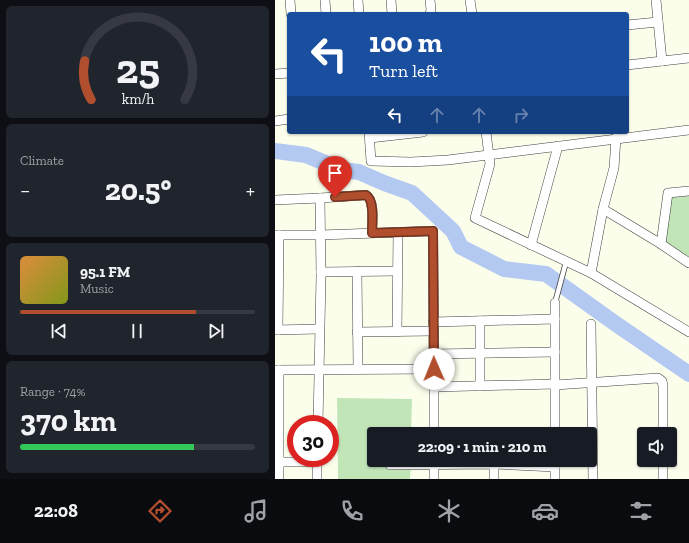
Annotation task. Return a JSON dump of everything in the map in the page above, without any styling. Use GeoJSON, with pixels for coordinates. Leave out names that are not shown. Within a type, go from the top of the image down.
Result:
{"type":"FeatureCollection","features":[{"type":"Feature","properties":{"kind":"street"},"geometry":{"type":"LineString","coordinates":[[290,0],[291,12]]}},
{"type":"Feature","properties":{"kind":"street"},"geometry":{"type":"LineString","coordinates":[[325,0],[326,12]]}},
{"type":"Feature","properties":{"kind":"street"},"geometry":{"type":"LineString","coordinates":[[358,0],[359,12]]}},
{"type":"Feature","properties":{"kind":"street"},"geometry":{"type":"LineString","coordinates":[[391,0],[392,12]]}},
{"type":"Feature","properties":{"kind":"street"},"geometry":{"type":"LineString","coordinates":[[430,0],[430,12]]}},
{"type":"Feature","properties":{"kind":"street"},"geometry":{"type":"LineString","coordinates":[[470,0],[471,12]]}},
{"type":"Feature","properties":{"kind":"street"},"geometry":{"type":"LineString","coordinates":[[656,0],[662,61]]}},
{"type":"Feature","properties":{"kind":"street"},"geometry":{"type":"LineString","coordinates":[[629,25],[658,22]]}},
{"type":"Feature","properties":{"kind":"street"},"geometry":{"type":"LineString","coordinates":[[629,65],[689,58]]}},
{"type":"Feature","properties":{"kind":"street"},"geometry":{"type":"LineString","coordinates":[[275,74],[287,72]]}},
{"type":"Feature","properties":{"kind":"street"},"geometry":{"type":"LineString","coordinates":[[275,121],[287,119]]}},
{"type":"Feature","properties":{"kind":"street"},"geometry":{"type":"LineString","coordinates":[[387,134],[369,135],[371,161],[441,160],[689,130]]}},
{"type":"Feature","properties":{"kind":"street"},"geometry":{"type":"LineString","coordinates":[[486,134],[489,164],[475,218],[591,273],[689,332]]}},
{"type":"Feature","properties":{"kind":"street"},"geometry":{"type":"LineString","coordinates":[[591,273],[603,209],[614,168],[616,138]]}},
{"type":"Feature","properties":{"kind":"street"},"geometry":{"type":"LineString","coordinates":[[531,245],[558,146]]}},
{"type":"Feature","properties":{"kind":"street"},"geometry":{"type":"LineString","coordinates":[[661,244],[668,193],[689,191]]}},
{"type":"Feature","properties":{"kind":"street"},"geometry":{"type":"LineString","coordinates":[[275,200],[369,196],[372,202],[372,233]]}},
{"type":"Feature","properties":{"kind":"street"},"geometry":{"type":"LineString","coordinates":[[318,415],[321,272],[320,198]]}},
{"type":"Feature","properties":{"kind":"street"},"geometry":{"type":"LineString","coordinates":[[603,209],[661,244],[689,263]]}},
{"type":"Feature","properties":{"kind":"street"},"geometry":{"type":"LineString","coordinates":[[319,329],[277,330],[277,235],[433,231],[434,427]]}},
{"type":"Feature","properties":{"kind":"street"},"geometry":{"type":"LineString","coordinates":[[397,332],[398,232]]}},
{"type":"Feature","properties":{"kind":"street"},"geometry":{"type":"LineString","coordinates":[[357,271],[358,369]]}},
{"type":"Feature","properties":{"kind":"street"},"geometry":{"type":"LineString","coordinates":[[321,272],[397,271]]}},
{"type":"Feature","properties":{"kind":"street"},"geometry":{"type":"LineString","coordinates":[[555,303],[555,427]]}},
{"type":"Feature","properties":{"kind":"street"},"geometry":{"type":"LineString","coordinates":[[357,332],[397,332],[480,321],[555,319]]}},
{"type":"Feature","properties":{"kind":"street"},"geometry":{"type":"LineString","coordinates":[[480,321],[480,386]]}},
{"type":"Feature","properties":{"kind":"street"},"geometry":{"type":"LineString","coordinates":[[591,324],[593,479]]}},
{"type":"Feature","properties":{"kind":"street"},"geometry":{"type":"LineString","coordinates":[[433,354],[555,352]]}},
{"type":"Feature","properties":{"kind":"street"},"geometry":{"type":"LineString","coordinates":[[279,479],[277,462],[277,370],[434,369]]}},
{"type":"Feature","properties":{"kind":"street"},"geometry":{"type":"LineString","coordinates":[[434,387],[591,383],[658,378],[661,380],[663,386],[663,427]]}},
{"type":"Feature","properties":{"kind":"street"},"geometry":{"type":"LineString","coordinates":[[277,462],[287,462]]}},
{"type":"Feature","properties":{"kind":"street"},"geometry":{"type":"LineString","coordinates":[[317,467],[317,479]]}},
{"type":"Feature","properties":{"kind":"street"},"geometry":{"type":"LineString","coordinates":[[434,467],[434,479]]}},
{"type":"Feature","properties":{"kind":"street"},"geometry":{"type":"LineString","coordinates":[[494,467],[494,479]]}},
{"type":"Feature","properties":{"kind":"street"},"geometry":{"type":"LineString","coordinates":[[555,467],[555,479]]}},
{"type":"Feature","properties":{"kind":"street"},"geometry":{"type":"LineString","coordinates":[[663,467],[663,479]]}},
{"type":"Feature","properties":{"kind":"lane"},"geometry":{"type":"LineString","coordinates":[[555,303],[566,262]]}},
{"type":"Feature","properties":{"kind":"green space"},"geometry":{"type":"Polygon","coordinates":[[[689,191],[689,263],[659,245],[667,194],[689,191]]]}},
{"type":"Feature","properties":{"kind":"green space"},"geometry":{"type":"Polygon","coordinates":[[[337,398],[412,399],[411,427],[367,427],[367,467],[411,467],[410,479],[338,479],[339,415],[337,415],[337,398]]]}},
{"type":"Feature","properties":{"kind":"waterway"},"geometry":{"type":"LineString","coordinates":[[275,151],[306,155],[342,170],[359,172],[412,193],[453,231],[461,247],[504,269],[546,274],[689,374]]}},
{"type":"Feature","properties":{"kind":"route"},"geometry":{"type":"LineString","coordinates":[[335,197],[369,196],[372,202],[372,233],[433,231],[434,369]]}}]}
